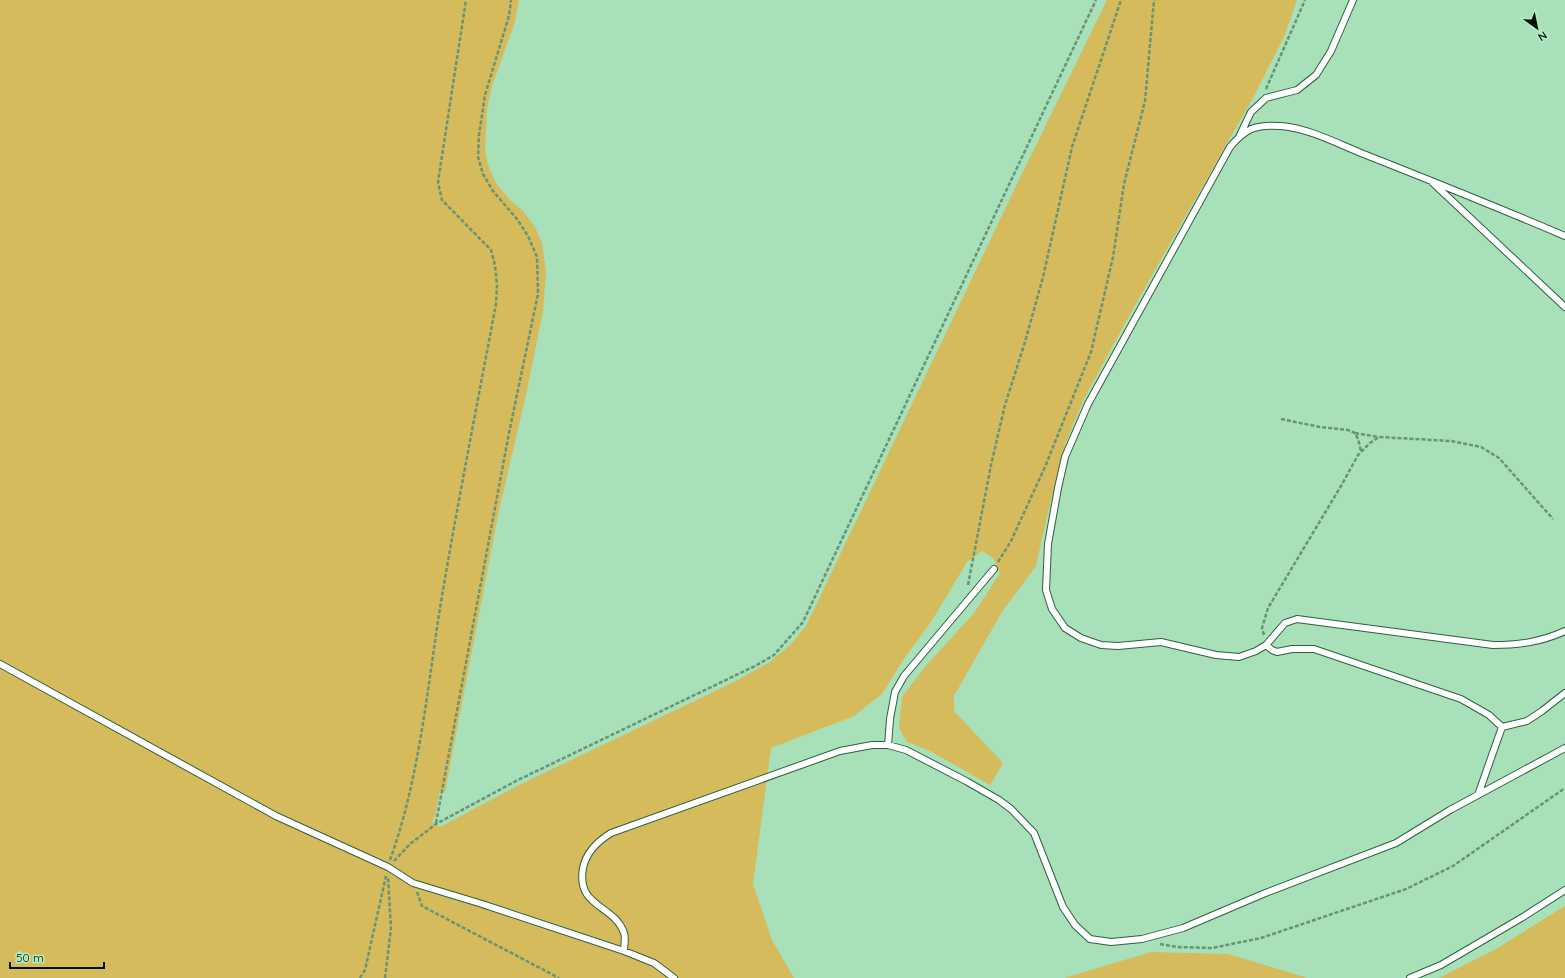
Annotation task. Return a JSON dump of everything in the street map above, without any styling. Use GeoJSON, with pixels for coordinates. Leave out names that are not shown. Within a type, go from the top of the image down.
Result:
{"type":"FeatureCollection","features":[{"type":"Feature","properties":{"kind":"lane"},"geometry":{"type":"LineString","coordinates":[[1353,0],[1331,51],[1316,75],[1297,90],[1266,98],[1251,112],[1240,135],[1230,148],[1211,181],[1088,404],[1074,433],[1065,457],[1048,544],[1046,590],[1052,609],[1065,628],[1081,638],[1101,645],[1118,646],[1161,642],[1216,655],[1239,657],[1256,651],[1266,645],[1285,624],[1297,619],[1493,645],[1518,645],[1555,636],[1565,631]]}},
{"type":"Feature","properties":{"kind":"lane"},"geometry":{"type":"LineString","coordinates":[[1240,135],[1250,129],[1263,126],[1280,126],[1304,130],[1429,179],[1565,236]]}},
{"type":"Feature","properties":{"kind":"lane"},"geometry":{"type":"LineString","coordinates":[[1429,179],[1565,307]]}},
{"type":"Feature","properties":{"kind":"lane"},"geometry":{"type":"LineString","coordinates":[[888,745],[890,719],[895,692],[904,676],[994,569]]}},
{"type":"Feature","properties":{"kind":"lane"},"geometry":{"type":"LineString","coordinates":[[1266,645],[1277,652],[1292,649],[1314,649],[1462,699],[1489,715],[1502,727]]}},
{"type":"Feature","properties":{"kind":"lane"},"geometry":{"type":"LineString","coordinates":[[0,664],[276,816],[388,867],[413,883],[624,951],[654,963],[674,978]]}},
{"type":"Feature","properties":{"kind":"lane"},"geometry":{"type":"LineString","coordinates":[[1502,727],[1526,721],[1542,711],[1565,693]]}},
{"type":"Feature","properties":{"kind":"lane"},"geometry":{"type":"LineString","coordinates":[[1478,795],[1502,727]]}},
{"type":"Feature","properties":{"kind":"lane"},"geometry":{"type":"LineString","coordinates":[[624,951],[624,933],[615,919],[589,898],[582,888],[582,874],[585,860],[601,839],[612,833],[840,751],[872,745],[888,745],[906,750],[999,800],[1034,833],[1063,906],[1075,925],[1090,939],[1111,942],[1142,939],[1183,928],[1263,894],[1396,843],[1516,773],[1565,748]]}},
{"type":"Feature","properties":{"kind":"lane"},"geometry":{"type":"LineString","coordinates":[[1410,978],[1441,965],[1523,917],[1565,890]]}},
{"type":"Feature","properties":{"kind":"path"},"geometry":{"type":"LineString","coordinates":[[360,978],[365,970],[388,867],[400,833],[412,788],[441,606],[496,304],[497,285],[495,265],[491,250],[442,200],[438,182],[466,0]]}},
{"type":"Feature","properties":{"kind":"path"},"geometry":{"type":"LineString","coordinates":[[436,824],[509,433],[538,294],[537,257],[528,236],[517,219],[493,191],[483,174],[478,157],[479,135],[485,95],[508,16],[511,0]]}},
{"type":"Feature","properties":{"kind":"path"},"geometry":{"type":"LineString","coordinates":[[385,978],[391,928],[388,867],[410,844],[436,824],[516,781],[757,665],[774,655],[790,639],[803,622],[1096,0]]}},
{"type":"Feature","properties":{"kind":"path"},"geometry":{"type":"LineString","coordinates":[[964,606],[978,530],[1005,405],[1025,342],[1043,277],[1072,147],[1121,0]]}},
{"type":"Feature","properties":{"kind":"path"},"geometry":{"type":"LineString","coordinates":[[994,569],[1010,540],[1045,467],[1091,352],[1113,257],[1124,184],[1144,101],[1154,0]]}},
{"type":"Feature","properties":{"kind":"path"},"geometry":{"type":"LineString","coordinates":[[1266,98],[1266,88],[1305,0]]}},
{"type":"Feature","properties":{"kind":"path"},"geometry":{"type":"LineString","coordinates":[[1281,419],[1320,427],[1348,430],[1355,433],[1379,437],[1451,441],[1482,447],[1499,458],[1553,519]]}},
{"type":"Feature","properties":{"kind":"path"},"geometry":{"type":"LineString","coordinates":[[1355,433],[1361,451]]}},
{"type":"Feature","properties":{"kind":"path"},"geometry":{"type":"LineString","coordinates":[[1266,645],[1262,628],[1268,608],[1358,455],[1370,443],[1379,437]]}},
{"type":"Feature","properties":{"kind":"path"},"geometry":{"type":"LineString","coordinates":[[1142,939],[1177,946],[1212,948],[1261,938],[1406,889],[1453,866],[1565,788]]}},
{"type":"Feature","properties":{"kind":"path"},"geometry":{"type":"LineString","coordinates":[[413,883],[422,906],[559,978]]}},
{"type":"Feature","properties":{"kind":"shaded area"},"geometry":{"type":"Polygon","coordinates":[[[0,0],[519,0],[515,22],[492,86],[487,109],[485,149],[488,165],[497,185],[510,200],[523,211],[535,227],[542,243],[546,272],[543,311],[526,395],[498,515],[445,792],[440,791],[435,816],[432,822],[440,827],[519,785],[734,682],[770,662],[791,644],[806,626],[1017,184],[1107,0],[1297,0],[1284,37],[1255,94],[1129,316],[1084,399],[1066,442],[1036,566],[1002,612],[954,696],[954,711],[1003,763],[990,785],[930,751],[907,742],[899,728],[902,697],[924,668],[974,613],[1000,573],[993,558],[982,551],[967,562],[931,622],[903,660],[882,694],[854,716],[771,748],[753,884],[772,940],[794,978],[0,978],[0,0]]]}},
{"type":"Feature","properties":{"kind":"shaded area"},"geometry":{"type":"Polygon","coordinates":[[[1565,906],[1565,978],[1439,978],[1496,949],[1565,906]]]}},
{"type":"Feature","properties":{"kind":"shaded area"},"geometry":{"type":"Polygon","coordinates":[[[1151,952],[1228,954],[1308,978],[1064,978],[1151,952]]]}}]}
